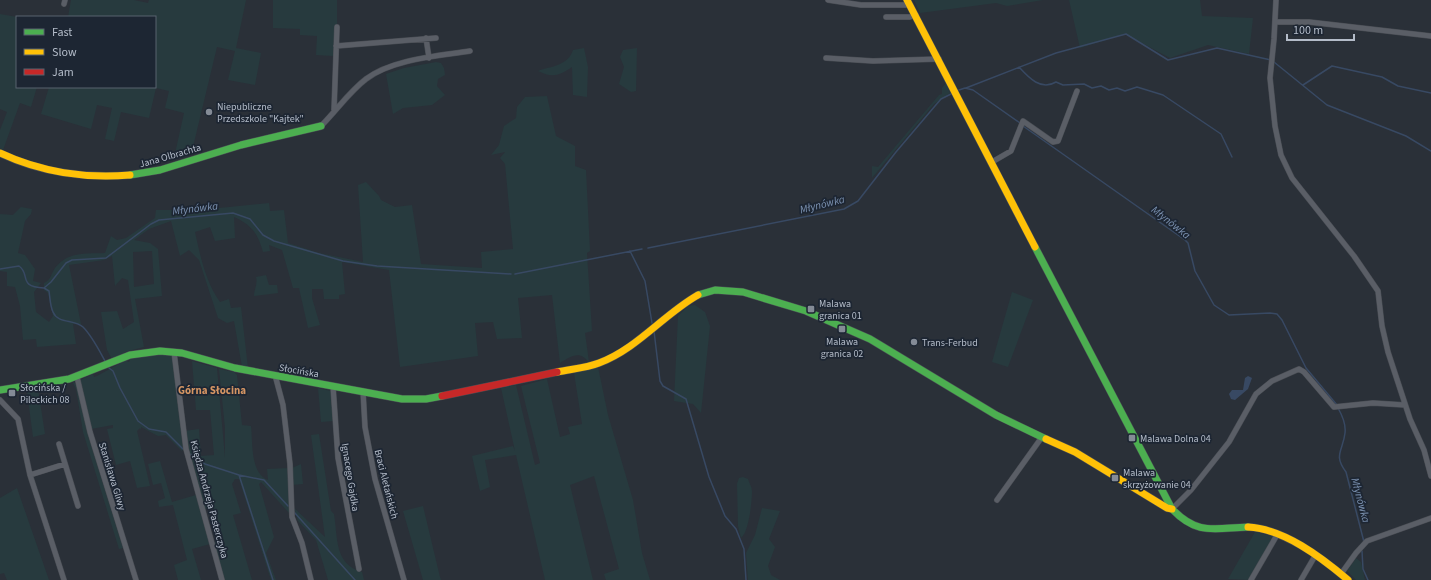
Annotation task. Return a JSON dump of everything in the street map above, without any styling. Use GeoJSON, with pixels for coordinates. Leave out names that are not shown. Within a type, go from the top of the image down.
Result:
{"type":"FeatureCollection","features":[{"type":"Feature","properties":{"kind":"street"},"geometry":{"type":"LineString","coordinates":[[828,0],[861,5],[908,2],[1172,509],[1186,522],[1199,529],[1213,530],[1253,528],[1267,530],[1315,556],[1348,580]]}},
{"type":"Feature","properties":{"kind":"street"},"geometry":{"type":"LineString","coordinates":[[1276,0],[1273,56],[1270,78],[1278,142],[1284,163],[1296,183],[1354,256],[1378,291],[1382,326],[1388,352],[1410,419],[1424,450],[1431,476]]}},
{"type":"Feature","properties":{"kind":"street"},"geometry":{"type":"LineString","coordinates":[[886,17],[916,15]]}},
{"type":"Feature","properties":{"kind":"street"},"geometry":{"type":"LineString","coordinates":[[1275,22],[1309,22],[1431,36]]}},
{"type":"Feature","properties":{"kind":"street"},"geometry":{"type":"LineString","coordinates":[[334,110],[337,27]]}},
{"type":"Feature","properties":{"kind":"street"},"geometry":{"type":"LineString","coordinates":[[426,38],[429,58]]}},
{"type":"Feature","properties":{"kind":"street"},"geometry":{"type":"LineString","coordinates":[[336,46],[436,38]]}},
{"type":"Feature","properties":{"kind":"street"},"geometry":{"type":"LineString","coordinates":[[322,126],[334,110],[366,79],[380,70],[429,58],[470,51]]}},
{"type":"Feature","properties":{"kind":"street"},"geometry":{"type":"LineString","coordinates":[[826,58],[873,61],[939,59]]}},
{"type":"Feature","properties":{"kind":"street"},"geometry":{"type":"LineString","coordinates":[[992,162],[1011,151],[1023,121],[1053,142],[1058,141],[1077,91]]}},
{"type":"Feature","properties":{"kind":"street","name":"Jana Olbrachta"},"geometry":{"type":"LineString","coordinates":[[0,153],[22,163],[50,171],[130,176],[162,170],[249,142],[322,126]]}},
{"type":"Feature","properties":{"kind":"street","name":"Słocińska"},"geometry":{"type":"LineString","coordinates":[[0,390],[77,377],[132,354],[157,350],[174,352],[219,364],[402,399],[426,399],[599,363],[623,350],[683,304],[698,295],[715,290],[743,292],[813,314],[870,339],[996,415],[1075,452],[1161,504],[1172,509]]}},
{"type":"Feature","properties":{"kind":"street","name":"Księdza Andrzeja Pasterczyka"},"geometry":{"type":"LineString","coordinates":[[174,352],[186,449],[222,580]]}},
{"type":"Feature","properties":{"kind":"street"},"geometry":{"type":"LineString","coordinates":[[1172,509],[1192,490],[1229,442],[1251,401],[1264,386],[1296,370],[1302,370],[1334,407],[1342,408],[1373,403],[1406,405]]}},
{"type":"Feature","properties":{"kind":"street"},"geometry":{"type":"LineString","coordinates":[[275,375],[283,405],[290,464],[292,517],[302,543],[310,580]]}},
{"type":"Feature","properties":{"kind":"street","name":"Stanisława Gliwy"},"geometry":{"type":"LineString","coordinates":[[77,377],[90,432],[136,580]]}},
{"type":"Feature","properties":{"kind":"street","name":"Ignacego Gajdka"},"geometry":{"type":"LineString","coordinates":[[333,386],[338,458],[359,569]]}},
{"type":"Feature","properties":{"kind":"street","name":"Braci Aletańskich"},"geometry":{"type":"LineString","coordinates":[[363,391],[365,427],[375,479],[404,580]]}},
{"type":"Feature","properties":{"kind":"street"},"geometry":{"type":"LineString","coordinates":[[0,400],[18,419],[30,475],[64,580]]}},
{"type":"Feature","properties":{"kind":"street"},"geometry":{"type":"LineString","coordinates":[[997,500],[1042,437]]}},
{"type":"Feature","properties":{"kind":"street"},"geometry":{"type":"LineString","coordinates":[[59,444],[78,506]]}},
{"type":"Feature","properties":{"kind":"street"},"geometry":{"type":"LineString","coordinates":[[30,475],[64,464]]}},
{"type":"Feature","properties":{"kind":"street"},"geometry":{"type":"LineString","coordinates":[[1341,574],[1356,553],[1367,541],[1431,518]]}},
{"type":"Feature","properties":{"kind":"street"},"geometry":{"type":"LineString","coordinates":[[1251,580],[1277,535]]}},
{"type":"Feature","properties":{"kind":"street"},"geometry":{"type":"LineString","coordinates":[[1301,580],[1315,556]]}},
{"type":"Feature","properties":{"kind":"green space"},"geometry":{"type":"Polygon","coordinates":[[[71,0],[134,0],[148,3],[149,0],[246,0],[236,48],[261,53],[255,85],[228,80],[235,51],[217,47],[192,151],[174,158],[184,113],[165,108],[169,91],[156,88],[156,16],[68,16],[71,0]]]}},
{"type":"Feature","properties":{"kind":"green space"},"geometry":{"type":"Polygon","coordinates":[[[273,0],[337,0],[337,25],[333,56],[316,55],[317,36],[300,35],[300,29],[273,28],[273,0]]]}},
{"type":"Feature","properties":{"kind":"green space"},"geometry":{"type":"Polygon","coordinates":[[[914,0],[1043,0],[1007,6],[996,3],[920,13],[914,0]]]}},
{"type":"Feature","properties":{"kind":"green space"},"geometry":{"type":"Polygon","coordinates":[[[1069,0],[1200,0],[1202,16],[1253,18],[1249,54],[1208,45],[1170,58],[1125,34],[1080,48],[1069,0]]]}},
{"type":"Feature","properties":{"kind":"green space"},"geometry":{"type":"Polygon","coordinates":[[[0,14],[16,17],[16,88],[37,88],[31,107],[20,103],[3,150],[0,148],[0,130],[7,112],[0,109],[0,14]]]}},
{"type":"Feature","properties":{"kind":"green space"},"geometry":{"type":"Polygon","coordinates":[[[584,48],[588,67],[587,97],[573,95],[572,67],[555,75],[547,75],[538,71],[558,65],[571,55],[573,50],[584,48]]]}},
{"type":"Feature","properties":{"kind":"green space"},"geometry":{"type":"Polygon","coordinates":[[[637,48],[636,91],[631,92],[619,84],[624,67],[620,57],[623,50],[637,48]]]}},
{"type":"Feature","properties":{"kind":"green space"},"geometry":{"type":"Polygon","coordinates":[[[436,62],[441,63],[444,68],[445,75],[438,79],[437,86],[445,95],[432,105],[403,108],[393,114],[386,74],[404,68],[436,62]]]}},
{"type":"Feature","properties":{"kind":"green space"},"geometry":{"type":"Polygon","coordinates":[[[946,83],[950,93],[934,104],[872,178],[872,166],[878,167],[939,95],[942,94],[942,88],[946,83]]]}},
{"type":"Feature","properties":{"kind":"green space"},"geometry":{"type":"Polygon","coordinates":[[[49,88],[156,88],[149,118],[121,112],[114,141],[105,139],[112,108],[97,105],[91,129],[41,114],[49,88]]]}},
{"type":"Feature","properties":{"kind":"green space"},"geometry":{"type":"Polygon","coordinates":[[[547,96],[556,136],[575,146],[575,166],[586,170],[590,251],[587,253],[592,331],[585,333],[589,362],[582,356],[575,355],[560,363],[552,295],[518,298],[522,338],[497,339],[493,322],[475,323],[478,356],[400,367],[389,270],[342,262],[345,294],[339,295],[339,299],[324,299],[323,289],[312,289],[312,298],[320,325],[308,328],[299,288],[293,288],[282,250],[269,245],[270,251],[263,252],[259,240],[250,227],[234,217],[235,238],[215,241],[210,227],[195,232],[204,268],[215,294],[220,302],[229,299],[231,308],[241,307],[248,368],[242,367],[234,321],[227,323],[218,318],[199,260],[189,250],[180,256],[171,221],[149,229],[134,240],[150,243],[158,249],[162,296],[135,299],[144,347],[128,351],[112,359],[107,350],[101,312],[117,311],[123,329],[134,322],[128,280],[122,278],[115,286],[112,256],[104,260],[69,265],[81,324],[73,324],[76,344],[37,347],[36,339],[23,340],[20,306],[15,287],[7,286],[7,272],[0,271],[0,214],[13,215],[21,207],[32,209],[31,214],[25,221],[18,253],[25,255],[35,269],[33,281],[41,283],[34,292],[36,312],[49,322],[53,316],[48,293],[44,290],[44,283],[50,279],[55,268],[66,259],[78,254],[105,253],[111,236],[117,240],[126,238],[155,218],[156,210],[200,210],[269,203],[270,211],[284,210],[288,243],[319,253],[363,262],[358,185],[366,182],[381,200],[395,207],[412,205],[421,264],[482,268],[481,252],[513,249],[505,164],[500,158],[505,152],[491,155],[499,145],[504,126],[516,118],[517,107],[525,97],[547,96]],[[152,251],[133,252],[134,287],[154,284],[152,251]]]}},
{"type":"Feature","properties":{"kind":"green space"},"geometry":{"type":"Polygon","coordinates":[[[266,275],[269,285],[277,285],[278,293],[254,296],[257,282],[256,277],[266,275]]]}},
{"type":"Feature","properties":{"kind":"green space"},"geometry":{"type":"Polygon","coordinates":[[[1012,292],[1033,300],[1008,367],[992,362],[1012,292]]]}},
{"type":"Feature","properties":{"kind":"green space"},"geometry":{"type":"Polygon","coordinates":[[[695,305],[705,312],[710,326],[701,413],[693,404],[674,401],[678,316],[688,306],[695,305]]]}},
{"type":"Feature","properties":{"kind":"green space"},"geometry":{"type":"Polygon","coordinates":[[[158,354],[172,355],[184,446],[182,451],[166,435],[158,436],[141,427],[141,430],[140,428],[137,431],[150,486],[137,488],[130,461],[116,465],[107,429],[113,428],[113,425],[91,429],[80,380],[93,374],[94,377],[97,376],[126,360],[128,362],[130,359],[158,354]]]}},
{"type":"Feature","properties":{"kind":"green space"},"geometry":{"type":"Polygon","coordinates":[[[192,361],[217,368],[225,458],[225,428],[219,369],[234,372],[237,375],[242,425],[251,426],[255,464],[258,471],[268,480],[267,469],[289,468],[290,514],[261,482],[259,484],[274,537],[266,553],[276,580],[271,580],[239,479],[235,479],[232,484],[241,513],[233,515],[252,580],[224,580],[214,542],[220,540],[213,507],[205,509],[184,431],[199,429],[201,456],[214,455],[210,410],[196,410],[192,361]]]}},
{"type":"Feature","properties":{"kind":"green space"},"geometry":{"type":"Polygon","coordinates":[[[598,367],[608,415],[633,500],[642,553],[650,580],[606,580],[604,574],[619,569],[594,476],[570,485],[593,580],[545,580],[516,455],[485,460],[490,487],[480,491],[472,456],[513,446],[515,451],[501,388],[516,385],[535,465],[540,463],[521,386],[547,379],[560,437],[570,434],[568,427],[582,424],[574,373],[598,367]]]}},
{"type":"Feature","properties":{"kind":"green space"},"geometry":{"type":"Polygon","coordinates":[[[74,382],[78,386],[87,432],[123,548],[119,549],[83,432],[74,382]]]}},
{"type":"Feature","properties":{"kind":"green space"},"geometry":{"type":"Polygon","coordinates":[[[318,388],[331,391],[333,421],[321,422],[318,388]]]}},
{"type":"Feature","properties":{"kind":"green space"},"geometry":{"type":"Polygon","coordinates":[[[38,389],[45,434],[33,437],[27,392],[38,389]]]}},
{"type":"Feature","properties":{"kind":"green space"},"geometry":{"type":"Polygon","coordinates":[[[319,434],[331,511],[334,514],[339,549],[346,563],[362,572],[364,580],[328,580],[316,540],[298,521],[294,508],[325,537],[311,435],[319,434]]]}},
{"type":"Feature","properties":{"kind":"green space"},"geometry":{"type":"Polygon","coordinates":[[[160,461],[172,502],[196,495],[210,544],[192,549],[201,580],[178,580],[174,565],[187,560],[173,505],[159,507],[158,501],[165,498],[161,483],[153,485],[148,464],[160,461]]]}},
{"type":"Feature","properties":{"kind":"green space"},"geometry":{"type":"Polygon","coordinates":[[[301,464],[303,484],[292,485],[292,468],[301,464]]]}},
{"type":"Feature","properties":{"kind":"green space"},"geometry":{"type":"Polygon","coordinates":[[[743,477],[748,479],[752,490],[752,496],[748,523],[744,535],[741,538],[738,526],[737,484],[739,478],[743,477]]]}},
{"type":"Feature","properties":{"kind":"green space"},"geometry":{"type":"Polygon","coordinates":[[[17,488],[49,580],[7,580],[4,573],[0,574],[0,498],[17,488]]]}},
{"type":"Feature","properties":{"kind":"green space"},"geometry":{"type":"Polygon","coordinates":[[[423,506],[441,580],[423,580],[403,511],[423,506]]]}},
{"type":"Feature","properties":{"kind":"green space"},"geometry":{"type":"Polygon","coordinates":[[[762,508],[780,511],[769,539],[775,547],[768,566],[771,575],[780,580],[748,580],[746,553],[755,535],[762,508]]]}},
{"type":"Feature","properties":{"kind":"green space"},"geometry":{"type":"Polygon","coordinates":[[[1255,532],[1272,536],[1272,540],[1249,580],[1228,579],[1255,532]]]}},
{"type":"Feature","properties":{"kind":"green space"},"geometry":{"type":"Polygon","coordinates":[[[1356,558],[1361,562],[1365,580],[1356,580],[1347,571],[1356,558]]]}},
{"type":"Feature","properties":{"kind":"water"},"geometry":{"type":"Polygon","coordinates":[[[1248,376],[1252,378],[1248,389],[1235,400],[1231,399],[1229,394],[1232,390],[1243,390],[1245,378],[1248,376]]]}},
{"type":"Feature","properties":{"kind":"waterway","name":"Młynówka"},"geometry":{"type":"LineString","coordinates":[[966,88],[1056,53],[1126,34],[1168,60],[1217,48],[1271,60]]}},
{"type":"Feature","properties":{"kind":"waterway","name":"Młynówka"},"geometry":{"type":"LineString","coordinates":[[1274,62],[1327,105],[1406,136],[1431,151]]}},
{"type":"Feature","properties":{"kind":"waterway"},"geometry":{"type":"LineString","coordinates":[[1303,85],[1332,66],[1382,77],[1398,86],[1431,93]]}},
{"type":"Feature","properties":{"kind":"waterway"},"geometry":{"type":"LineString","coordinates":[[1019,67],[1031,79],[1045,85],[1056,82],[1063,85],[1084,84],[1092,88],[1101,86],[1109,90],[1117,88],[1125,91],[1137,87],[1163,95],[1221,134],[1232,157]]}},
{"type":"Feature","properties":{"kind":"waterway","name":"Młynówka"},"geometry":{"type":"LineString","coordinates":[[959,90],[965,88],[973,90],[1020,123]]}},
{"type":"Feature","properties":{"kind":"waterway","name":"Młynówka"},"geometry":{"type":"LineString","coordinates":[[648,248],[844,209],[858,201],[896,152],[941,99],[953,93]]}},
{"type":"Feature","properties":{"kind":"waterway","name":"Młynówka"},"geometry":{"type":"LineString","coordinates":[[1023,126],[1185,240],[1188,243],[1195,271],[1214,305],[1229,315],[1277,314],[1282,320],[1306,368],[1337,405]]}},
{"type":"Feature","properties":{"kind":"waterway","name":"Młynówka"},"geometry":{"type":"LineString","coordinates":[[0,269],[19,266],[24,273],[27,283],[36,287],[44,288],[51,282],[66,263],[72,260],[106,258],[151,224],[159,220],[233,213],[250,219],[263,235],[274,241],[343,261],[377,266],[511,274]]}},
{"type":"Feature","properties":{"kind":"waterway","name":"Młynówka"},"geometry":{"type":"LineString","coordinates":[[515,274],[642,249]]}},
{"type":"Feature","properties":{"kind":"waterway"},"geometry":{"type":"LineString","coordinates":[[630,251],[645,281],[652,323]]}},
{"type":"Feature","properties":{"kind":"waterway"},"geometry":{"type":"LineString","coordinates":[[44,288],[49,291],[51,307],[55,316],[83,327],[105,361]]}},
{"type":"Feature","properties":{"kind":"waterway"},"geometry":{"type":"LineString","coordinates":[[654,331],[660,381],[663,386],[686,399],[709,477],[725,516],[736,529],[744,549],[746,580]]}},
{"type":"Feature","properties":{"kind":"waterway"},"geometry":{"type":"LineString","coordinates":[[109,368],[113,371],[120,388],[138,421],[149,429],[166,432],[183,449]]}},
{"type":"Feature","properties":{"kind":"waterway","name":"Młynówka"},"geometry":{"type":"LineString","coordinates":[[1338,408],[1345,427],[1344,439],[1339,457],[1346,472],[1364,542]]}},
{"type":"Feature","properties":{"kind":"waterway"},"geometry":{"type":"LineString","coordinates":[[190,454],[205,464],[239,475],[273,580]]}},
{"type":"Feature","properties":{"kind":"waterway"},"geometry":{"type":"LineString","coordinates":[[239,475],[264,480],[288,506]]}},
{"type":"Feature","properties":{"kind":"waterway"},"geometry":{"type":"LineString","coordinates":[[294,512],[355,580]]}},
{"type":"Feature","properties":{"kind":"waterway","name":"Młynówka"},"geometry":{"type":"LineString","coordinates":[[1362,551],[1363,569],[1368,580]]}},
{"type":"Feature","properties":{"kind":"traffic: fast"},"geometry":{"type":"LineString","coordinates":[[130,175],[160,170],[241,145],[321,126]]}},
{"type":"Feature","properties":{"kind":"traffic: fast"},"geometry":{"type":"LineString","coordinates":[[1035,247],[1172,509],[1181,518],[1199,527],[1216,529],[1248,527]]}},
{"type":"Feature","properties":{"kind":"traffic: fast"},"geometry":{"type":"LineString","coordinates":[[698,295],[715,290],[743,292],[806,311],[870,339],[996,415],[1046,439]]}},
{"type":"Feature","properties":{"kind":"traffic: fast"},"geometry":{"type":"LineString","coordinates":[[0,390],[69,379],[130,355],[160,351],[182,353],[235,368],[402,399],[426,399],[442,396]]}},
{"type":"Feature","properties":{"kind":"traffic: slow"},"geometry":{"type":"LineString","coordinates":[[907,0],[1035,247]]}},
{"type":"Feature","properties":{"kind":"traffic: slow"},"geometry":{"type":"LineString","coordinates":[[0,153],[15,160],[64,173],[97,176],[130,175]]}},
{"type":"Feature","properties":{"kind":"traffic: slow"},"geometry":{"type":"LineString","coordinates":[[557,372],[589,366],[613,357],[698,295]]}},
{"type":"Feature","properties":{"kind":"traffic: slow"},"geometry":{"type":"LineString","coordinates":[[1046,439],[1075,452],[1167,508],[1172,509]]}},
{"type":"Feature","properties":{"kind":"traffic: slow"},"geometry":{"type":"LineString","coordinates":[[1248,527],[1262,529],[1288,539],[1326,562],[1348,580]]}},
{"type":"Feature","properties":{"kind":"traffic: jam"},"geometry":{"type":"LineString","coordinates":[[442,396],[557,372]]}},
{"type":"Feature","properties":{"kind":"place","name":"Niepubliczne Przedszkole \"Kajtek\""},"geometry":{"type":"Point","coordinates":[209,112]}},
{"type":"Feature","properties":{"kind":"place","name":"Malawa granica 01"},"geometry":{"type":"Point","coordinates":[811,309]}},
{"type":"Feature","properties":{"kind":"place","name":"Malawa granica 02"},"geometry":{"type":"Point","coordinates":[842,329]}},
{"type":"Feature","properties":{"kind":"place","name":"Trans-Ferbud"},"geometry":{"type":"Point","coordinates":[914,342]}},
{"type":"Feature","properties":{"kind":"place","name":"Słocińska / Pileckich 08"},"geometry":{"type":"Point","coordinates":[12,393]}},
{"type":"Feature","properties":{"kind":"place","name":"Malawa Dolna 04"},"geometry":{"type":"Point","coordinates":[1132,438]}},
{"type":"Feature","properties":{"kind":"place","name":"Malawa skrzyżowanie 04"},"geometry":{"type":"Point","coordinates":[1115,478]}},
{"type":"Feature","properties":{"kind":"district","name":"Górna Słocina"},"geometry":{"type":"Point","coordinates":[212,390]}}]}
